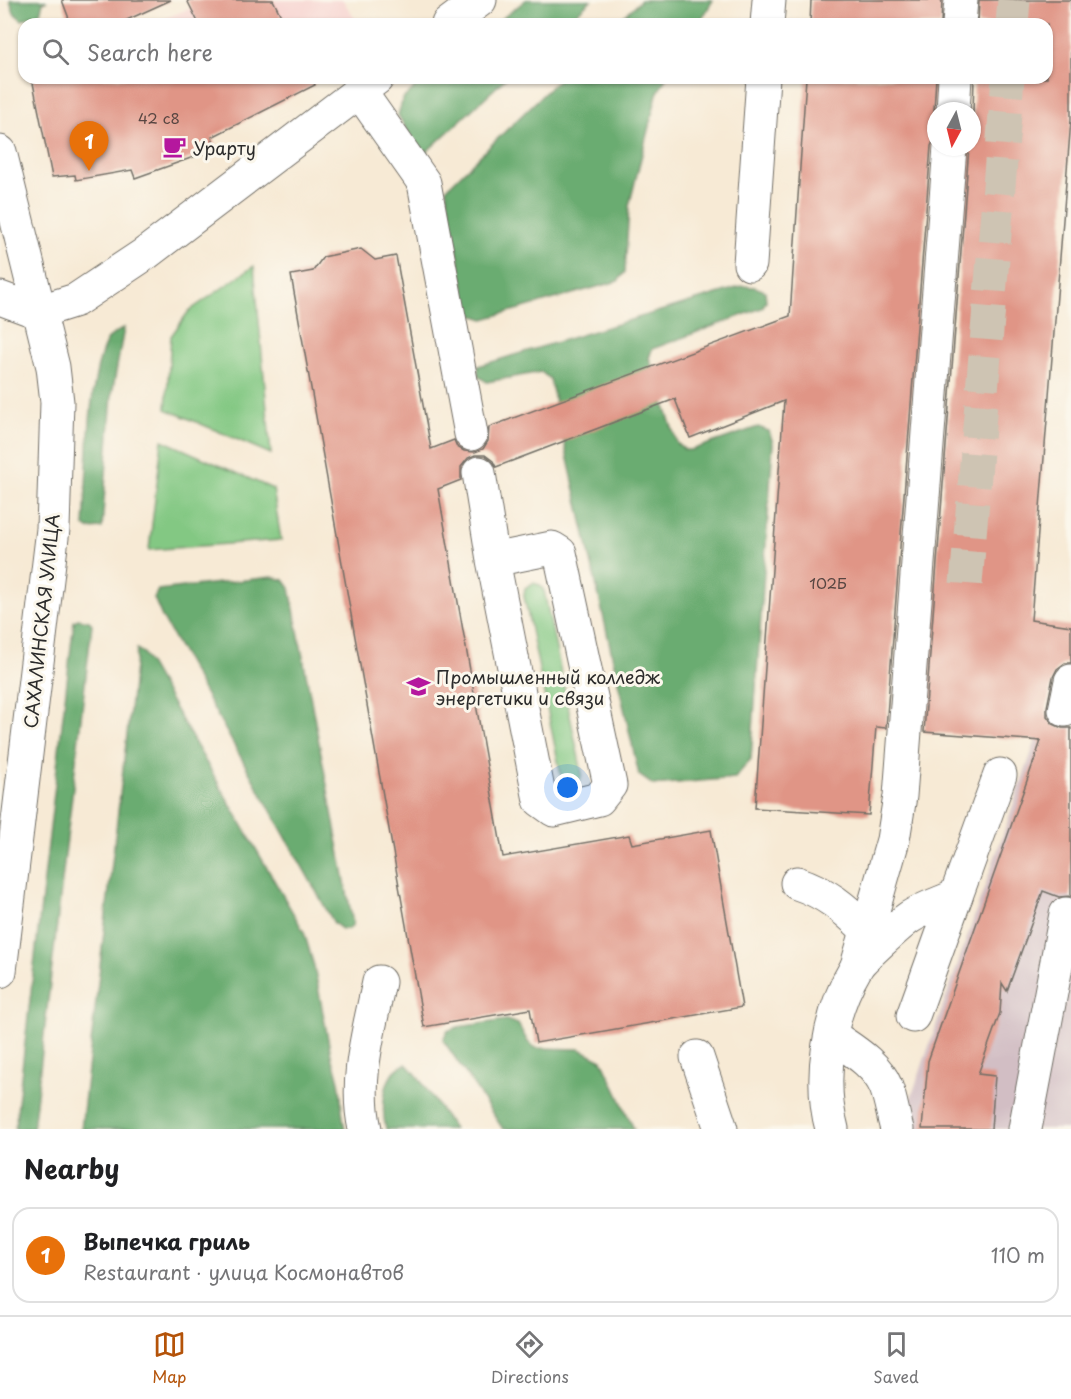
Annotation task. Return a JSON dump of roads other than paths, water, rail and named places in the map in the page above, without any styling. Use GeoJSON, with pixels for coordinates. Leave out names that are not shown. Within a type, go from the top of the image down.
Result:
{"type":"FeatureCollection","features":[{"type":"Feature","properties":{"kind":"main road"},"geometry":{"type":"LineString","coordinates":[[456,18],[480,0]]}},
{"type":"Feature","properties":{"kind":"main road"},"geometry":{"type":"LineString","coordinates":[[768,18],[769,0]]}},
{"type":"Feature","properties":{"kind":"main road"},"geometry":{"type":"LineString","coordinates":[[960,18],[961,0]]}},
{"type":"Feature","properties":{"kind":"main road"},"geometry":{"type":"LineString","coordinates":[[750,264],[763,84]]}},
{"type":"Feature","properties":{"kind":"main road"},"geometry":{"type":"LineString","coordinates":[[954,102],[955,84]]}},
{"type":"Feature","properties":{"kind":"main road"},"geometry":{"type":"LineString","coordinates":[[0,298],[38,312],[76,300],[145,254],[369,85],[424,183],[471,434]]}},
{"type":"Feature","properties":{"kind":"main road","name":"САХАЛИНСКАЯ УЛИЦА"},"geometry":{"type":"LineString","coordinates":[[0,152],[53,368],[57,402],[53,529],[0,971]]}},
{"type":"Feature","properties":{"kind":"main road"},"geometry":{"type":"LineString","coordinates":[[832,1129],[827,1112],[826,1063],[831,1036],[837,1007],[857,966],[893,840],[900,796],[949,156]]}},
{"type":"Feature","properties":{"kind":"main road"},"geometry":{"type":"LineString","coordinates":[[479,473],[493,560],[540,800],[554,810],[599,799],[610,785],[560,553],[552,548],[493,560]]}},
{"type":"Feature","properties":{"kind":"main road"},"geometry":{"type":"LineString","coordinates":[[913,1016],[1000,775]]}},
{"type":"Feature","properties":{"kind":"main road"},"geometry":{"type":"LineString","coordinates":[[797,883],[813,888],[831,898],[867,930]]}},
{"type":"Feature","properties":{"kind":"main road"},"geometry":{"type":"LineString","coordinates":[[857,966],[909,918],[956,896]]}},
{"type":"Feature","properties":{"kind":"main road"},"geometry":{"type":"LineString","coordinates":[[1027,1128],[1066,914]]}},
{"type":"Feature","properties":{"kind":"main road"},"geometry":{"type":"LineString","coordinates":[[365,1129],[361,1073],[379,982]]}},
{"type":"Feature","properties":{"kind":"main road"},"geometry":{"type":"LineString","coordinates":[[831,1036],[871,1065],[879,1074],[886,1089],[897,1129]]}},
{"type":"Feature","properties":{"kind":"main road"},"geometry":{"type":"LineString","coordinates":[[697,1058],[720,1129]]}},
{"type":"Feature","properties":{"kind":"tunnel"},"geometry":{"type":"LineString","coordinates":[[1012,18],[1014,0]]}},
{"type":"Feature","properties":{"kind":"tunnel"},"geometry":{"type":"LineString","coordinates":[[966,584],[1008,84]]}},
{"type":"Feature","properties":{"kind":"place","name":"Урарту"},"geometry":{"type":"Point","coordinates":[175,147]}},
{"type":"Feature","properties":{"kind":"place","name":"Выпечка гриль"},"geometry":{"type":"Point","coordinates":[89,171]}},
{"type":"Feature","properties":{"kind":"place","name":"Промышленный колледж энергетики и связи"},"geometry":{"type":"Point","coordinates":[418,686]}}]}
